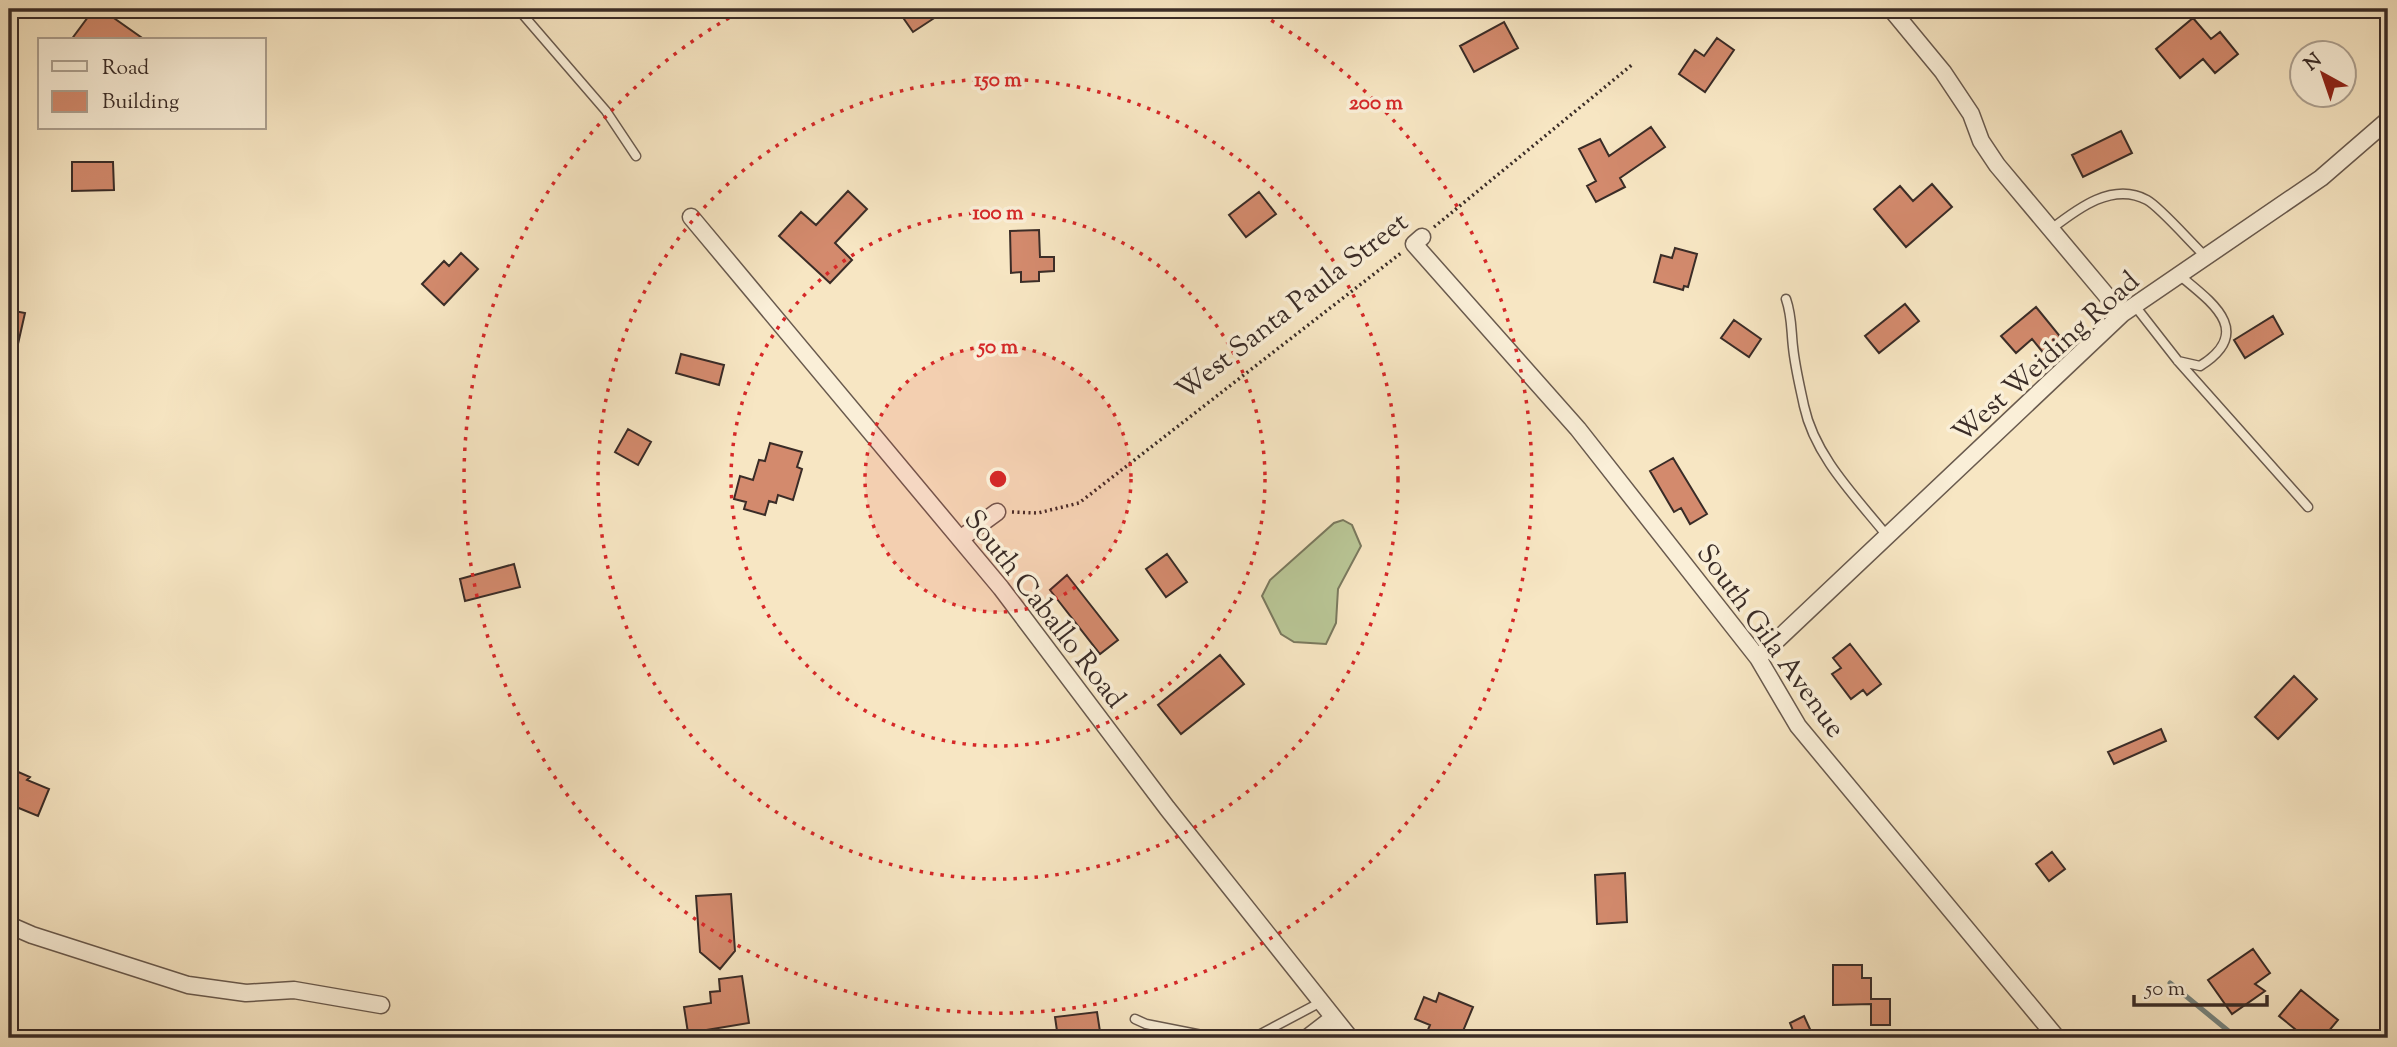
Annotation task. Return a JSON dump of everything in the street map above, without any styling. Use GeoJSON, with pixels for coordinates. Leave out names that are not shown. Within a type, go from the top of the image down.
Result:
{"type":"FeatureCollection","features":[{"type":"Feature","properties":{"kind":"street"},"geometry":{"type":"LineString","coordinates":[[1891,9],[1943,72],[1971,114],[1981,141],[1997,165],[2050,230],[2129,310]]}},
{"type":"Feature","properties":{"kind":"street","name":"West Weiding Road"},"geometry":{"type":"LineString","coordinates":[[1758,658],[2129,310],[2321,177],[2388,120]]}},
{"type":"Feature","properties":{"kind":"street","name":"South Caballo Road"},"geometry":{"type":"LineString","coordinates":[[691,217],[1001,589],[1167,808],[1350,1038]]}},
{"type":"Feature","properties":{"kind":"street","name":"South Gila Avenue"},"geometry":{"type":"LineString","coordinates":[[1418,240],[1578,429],[1758,658],[1798,726],[2057,1038]]}},
{"type":"Feature","properties":{"kind":"street"},"geometry":{"type":"LineString","coordinates":[[960,539],[997,512]]}},
{"type":"Feature","properties":{"kind":"street"},"geometry":{"type":"LineString","coordinates":[[9,925],[32,935],[188,985],[246,993],[294,990],[381,1005]]}},
{"type":"Feature","properties":{"kind":"street"},"geometry":{"type":"LineString","coordinates":[[1307,1038],[1333,1018]]}},
{"type":"Feature","properties":{"kind":"lane"},"geometry":{"type":"LineString","coordinates":[[518,9],[606,111],[636,156]]}},
{"type":"Feature","properties":{"kind":"lane"},"geometry":{"type":"LineString","coordinates":[[2050,230],[2095,199],[2127,194],[2148,200],[2205,256]]}},
{"type":"Feature","properties":{"kind":"lane"},"geometry":{"type":"LineString","coordinates":[[2178,274],[2216,306],[2227,322],[2226,334],[2212,359],[2200,366],[2178,361]]}},
{"type":"Feature","properties":{"kind":"lane"},"geometry":{"type":"LineString","coordinates":[[1786,299],[1791,316],[1793,347],[1804,408],[1812,432],[1826,458],[1888,537]]}},
{"type":"Feature","properties":{"kind":"lane"},"geometry":{"type":"LineString","coordinates":[[2129,310],[2308,507]]}},
{"type":"Feature","properties":{"kind":"lane"},"geometry":{"type":"LineString","coordinates":[[1253,1038],[1321,1002]]}},
{"type":"Feature","properties":{"kind":"lane"},"geometry":{"type":"LineString","coordinates":[[1135,1018],[1146,1024],[1217,1038]]}},
{"type":"Feature","properties":{"kind":"path","name":"West Santa Paula Street"},"geometry":{"type":"LineString","coordinates":[[997,512],[1038,513],[1079,503],[1418,240],[1633,64]]}},
{"type":"Feature","properties":{"kind":"green space"},"geometry":{"type":"Polygon","coordinates":[[[1343,520],[1352,525],[1361,546],[1338,589],[1336,623],[1326,644],[1294,642],[1281,634],[1262,596],[1270,580],[1334,523],[1343,520]]]}},
{"type":"Feature","properties":{"kind":"building"},"geometry":{"type":"Polygon","coordinates":[[[94,9],[101,9],[142,38],[72,38],[94,9]]]}},
{"type":"Feature","properties":{"kind":"building"},"geometry":{"type":"Polygon","coordinates":[[[897,9],[948,9],[913,32],[897,9]]]}},
{"type":"Feature","properties":{"kind":"building"},"geometry":{"type":"Polygon","coordinates":[[[2193,18],[2211,39],[2220,32],[2238,54],[2215,73],[2203,59],[2180,78],[2156,49],[2193,18]]]}},
{"type":"Feature","properties":{"kind":"building"},"geometry":{"type":"Polygon","coordinates":[[[1504,22],[1518,48],[1474,72],[1460,46],[1504,22]]]}},
{"type":"Feature","properties":{"kind":"building"},"geometry":{"type":"Polygon","coordinates":[[[1717,38],[1734,50],[1705,92],[1679,74],[1695,50],[1704,56],[1717,38]]]}},
{"type":"Feature","properties":{"kind":"building"},"geometry":{"type":"Polygon","coordinates":[[[1651,127],[1665,147],[1620,178],[1625,187],[1596,202],[1587,186],[1596,181],[1579,149],[1600,139],[1609,156],[1651,127]]]}},
{"type":"Feature","properties":{"kind":"building"},"geometry":{"type":"Polygon","coordinates":[[[2121,131],[2132,153],[2083,177],[2072,155],[2121,131]]]}},
{"type":"Feature","properties":{"kind":"building"},"geometry":{"type":"Polygon","coordinates":[[[72,162],[113,162],[114,190],[72,191],[72,162]]]}},
{"type":"Feature","properties":{"kind":"building"},"geometry":{"type":"Polygon","coordinates":[[[1932,184],[1952,207],[1906,247],[1874,209],[1900,186],[1913,201],[1932,184]]]}},
{"type":"Feature","properties":{"kind":"building"},"geometry":{"type":"Polygon","coordinates":[[[848,191],[867,209],[835,243],[852,260],[830,283],[779,236],[801,212],[816,225],[848,191]]]}},
{"type":"Feature","properties":{"kind":"building"},"geometry":{"type":"Polygon","coordinates":[[[1259,192],[1276,214],[1246,237],[1229,215],[1259,192]]]}},
{"type":"Feature","properties":{"kind":"building"},"geometry":{"type":"Polygon","coordinates":[[[1039,230],[1040,257],[1054,257],[1054,271],[1039,272],[1039,281],[1021,282],[1021,272],[1011,273],[1010,231],[1039,230]]]}},
{"type":"Feature","properties":{"kind":"building"},"geometry":{"type":"Polygon","coordinates":[[[1675,248],[1697,254],[1688,287],[1684,286],[1683,290],[1654,282],[1661,255],[1672,258],[1675,248]]]}},
{"type":"Feature","properties":{"kind":"building"},"geometry":{"type":"Polygon","coordinates":[[[461,253],[478,269],[444,305],[422,284],[444,261],[449,266],[461,253]]]}},
{"type":"Feature","properties":{"kind":"building"},"geometry":{"type":"Polygon","coordinates":[[[1905,304],[1919,321],[1879,353],[1865,336],[1905,304]]]}},
{"type":"Feature","properties":{"kind":"building"},"geometry":{"type":"Polygon","coordinates":[[[2036,307],[2063,340],[2045,355],[2032,339],[2016,353],[2001,336],[2036,307]]]}},
{"type":"Feature","properties":{"kind":"building"},"geometry":{"type":"Polygon","coordinates":[[[9,310],[25,313],[15,357],[9,356],[9,310]]]}},
{"type":"Feature","properties":{"kind":"building"},"geometry":{"type":"Polygon","coordinates":[[[2273,316],[2283,334],[2245,358],[2234,340],[2273,316]]]}},
{"type":"Feature","properties":{"kind":"building"},"geometry":{"type":"Polygon","coordinates":[[[1734,320],[1761,339],[1749,357],[1721,338],[1734,320]]]}},
{"type":"Feature","properties":{"kind":"building"},"geometry":{"type":"Polygon","coordinates":[[[681,354],[724,365],[719,385],[676,373],[681,354]]]}},
{"type":"Feature","properties":{"kind":"building"},"geometry":{"type":"Polygon","coordinates":[[[628,429],[651,442],[638,465],[615,452],[628,429]]]}},
{"type":"Feature","properties":{"kind":"building"},"geometry":{"type":"Polygon","coordinates":[[[770,443],[802,452],[797,467],[802,469],[793,500],[778,495],[776,503],[769,501],[765,515],[744,509],[746,502],[734,499],[740,476],[753,480],[759,460],[765,461],[770,443]]]}},
{"type":"Feature","properties":{"kind":"building"},"geometry":{"type":"Polygon","coordinates":[[[1673,458],[1707,514],[1690,524],[1681,508],[1674,512],[1650,471],[1673,458]]]}},
{"type":"Feature","properties":{"kind":"building"},"geometry":{"type":"Polygon","coordinates":[[[1167,554],[1187,582],[1166,597],[1146,569],[1167,554]]]}},
{"type":"Feature","properties":{"kind":"building"},"geometry":{"type":"Polygon","coordinates":[[[514,564],[520,587],[465,601],[460,579],[514,564]]]}},
{"type":"Feature","properties":{"kind":"building"},"geometry":{"type":"Polygon","coordinates":[[[1067,575],[1118,640],[1100,654],[1050,590],[1067,575]]]}},
{"type":"Feature","properties":{"kind":"building"},"geometry":{"type":"Polygon","coordinates":[[[1850,644],[1881,684],[1867,695],[1863,690],[1851,699],[1832,674],[1841,668],[1833,658],[1850,644]]]}},
{"type":"Feature","properties":{"kind":"building"},"geometry":{"type":"Polygon","coordinates":[[[1220,655],[1244,684],[1181,734],[1158,705],[1220,655]]]}},
{"type":"Feature","properties":{"kind":"building"},"geometry":{"type":"Polygon","coordinates":[[[2294,676],[2317,699],[2278,739],[2255,717],[2294,676]]]}},
{"type":"Feature","properties":{"kind":"building"},"geometry":{"type":"Polygon","coordinates":[[[2161,729],[2166,741],[2114,764],[2108,752],[2161,729]]]}},
{"type":"Feature","properties":{"kind":"building"},"geometry":{"type":"Polygon","coordinates":[[[9,768],[30,777],[27,780],[49,789],[38,816],[9,804],[9,768]]]}},
{"type":"Feature","properties":{"kind":"building"},"geometry":{"type":"Polygon","coordinates":[[[2052,852],[2065,869],[2049,881],[2036,864],[2052,852]]]}},
{"type":"Feature","properties":{"kind":"building"},"geometry":{"type":"Polygon","coordinates":[[[1625,873],[1627,922],[1597,924],[1595,875],[1625,873]]]}},
{"type":"Feature","properties":{"kind":"building"},"geometry":{"type":"Polygon","coordinates":[[[731,894],[735,951],[720,969],[700,952],[696,896],[731,894]]]}},
{"type":"Feature","properties":{"kind":"building"},"geometry":{"type":"Polygon","coordinates":[[[2253,949],[2270,973],[2255,984],[2265,991],[2232,1014],[2208,980],[2253,949]]]}},
{"type":"Feature","properties":{"kind":"building"},"geometry":{"type":"Polygon","coordinates":[[[1833,965],[1862,965],[1862,978],[1871,978],[1871,999],[1890,999],[1890,1025],[1871,1025],[1871,1004],[1833,1005],[1833,965]]]}},
{"type":"Feature","properties":{"kind":"building"},"geometry":{"type":"Polygon","coordinates":[[[742,976],[749,1023],[688,1033],[684,1007],[711,1003],[710,992],[720,991],[719,979],[742,976]]]}},
{"type":"Feature","properties":{"kind":"building"},"geometry":{"type":"Polygon","coordinates":[[[2301,990],[2338,1020],[2323,1038],[2306,1038],[2279,1016],[2301,990]]]}},
{"type":"Feature","properties":{"kind":"building"},"geometry":{"type":"Polygon","coordinates":[[[1439,993],[1473,1007],[1461,1036],[1453,1032],[1450,1038],[1442,1038],[1427,1032],[1430,1025],[1415,1019],[1424,997],[1436,1002],[1439,993]]]}},
{"type":"Feature","properties":{"kind":"building"},"geometry":{"type":"Polygon","coordinates":[[[1097,1012],[1101,1038],[1058,1038],[1055,1017],[1097,1012]]]}},
{"type":"Feature","properties":{"kind":"building"},"geometry":{"type":"Polygon","coordinates":[[[1804,1016],[1814,1038],[1796,1038],[1790,1023],[1804,1016]]]}},
{"type":"Feature","properties":{"kind":"waterway"},"geometry":{"type":"LineString","coordinates":[[2170,983],[2237,1038]]}}]}
